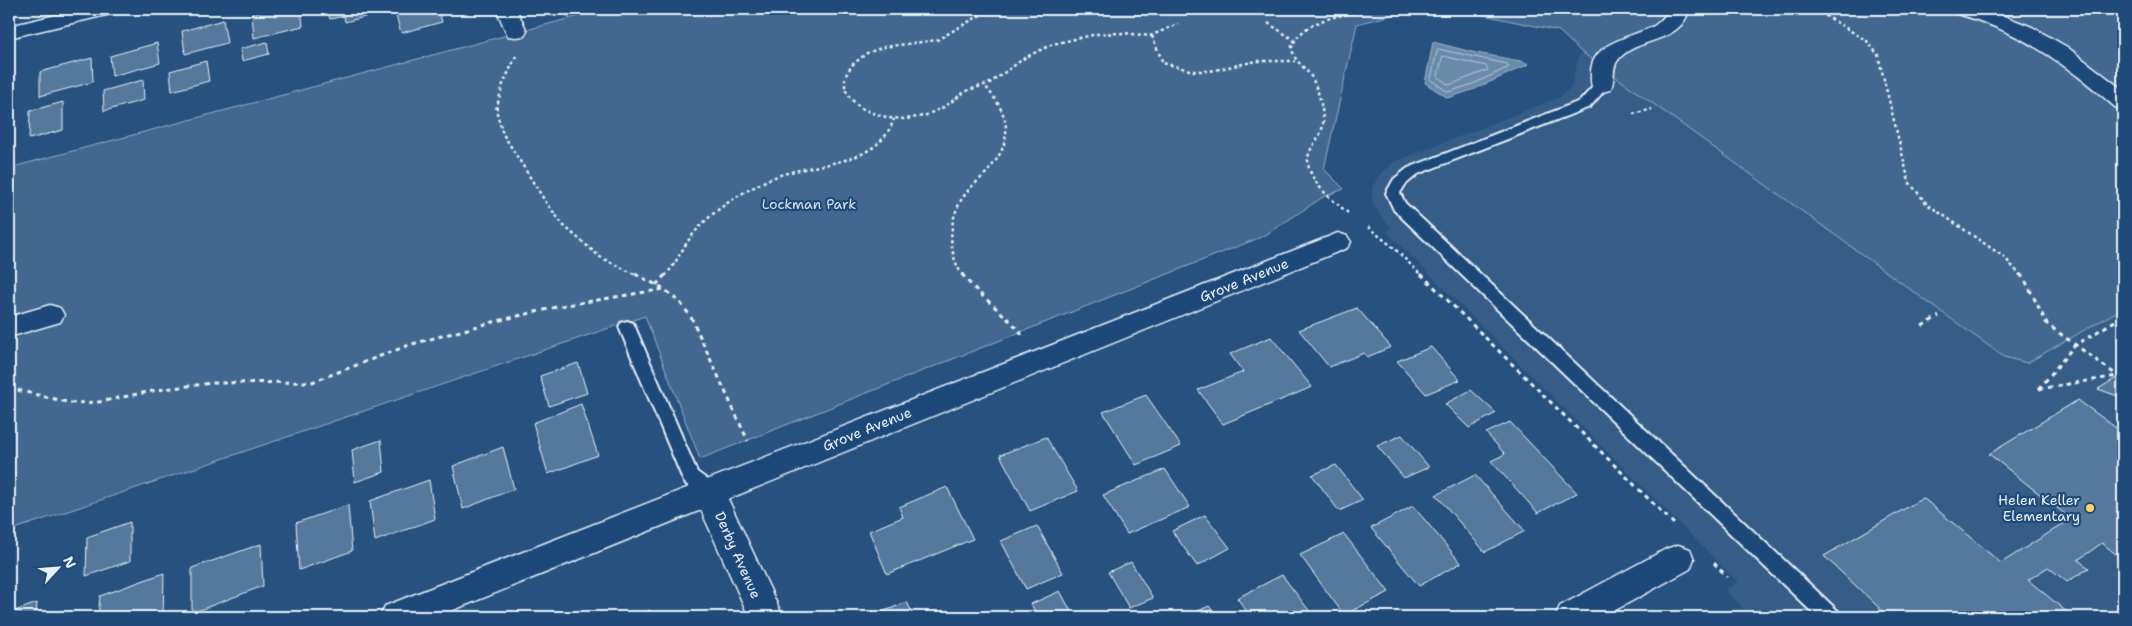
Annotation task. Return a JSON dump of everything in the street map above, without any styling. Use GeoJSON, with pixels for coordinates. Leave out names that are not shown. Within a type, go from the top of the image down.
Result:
{"type":"FeatureCollection","features":[{"type":"Feature","properties":{"kind":"street"},"geometry":{"type":"LineString","coordinates":[[9,32],[108,9]]}},
{"type":"Feature","properties":{"kind":"street"},"geometry":{"type":"LineString","coordinates":[[506,9],[516,31]]}},
{"type":"Feature","properties":{"kind":"street"},"geometry":{"type":"LineString","coordinates":[[1602,85],[1600,72],[1604,61],[1617,48],[1666,26],[1678,16],[1680,9]]}},
{"type":"Feature","properties":{"kind":"street"},"geometry":{"type":"LineString","coordinates":[[1961,9],[2003,21],[2047,43],[2090,73],[2123,102]]}},
{"type":"Feature","properties":{"kind":"street","name":"Grove Avenue"},"geometry":{"type":"LineString","coordinates":[[397,617],[1338,242]]}},
{"type":"Feature","properties":{"kind":"street"},"geometry":{"type":"LineString","coordinates":[[9,327],[50,315]]}},
{"type":"Feature","properties":{"kind":"street","name":"Derby Avenue"},"geometry":{"type":"LineString","coordinates":[[710,492],[766,617]]}},
{"type":"Feature","properties":{"kind":"street"},"geometry":{"type":"LineString","coordinates":[[1572,617],[1678,559]]}},
{"type":"Feature","properties":{"kind":"lane"},"geometry":{"type":"LineString","coordinates":[[1602,85],[1585,104],[1413,171],[1399,182],[1393,193],[1399,206],[1832,617]]}},
{"type":"Feature","properties":{"kind":"lane"},"geometry":{"type":"LineString","coordinates":[[627,327],[690,478],[710,492]]}},
{"type":"Feature","properties":{"kind":"path"},"geometry":{"type":"LineString","coordinates":[[990,9],[937,40],[883,47],[869,52],[853,65],[844,81],[846,92],[852,101],[862,109],[878,116],[907,119],[935,112],[948,106],[968,90],[985,86],[1023,58],[1067,39],[1094,34],[1122,33],[1152,36],[1178,24]]}},
{"type":"Feature","properties":{"kind":"path"},"geometry":{"type":"LineString","coordinates":[[1815,9],[1867,41],[1878,55],[1909,182],[1927,204],[2004,257],[2025,280],[2047,324],[2074,346],[2118,376],[2039,389],[2074,346],[2123,316]]}},
{"type":"Feature","properties":{"kind":"path"},"geometry":{"type":"LineString","coordinates":[[1268,23],[1282,34],[1294,40]]}},
{"type":"Feature","properties":{"kind":"path"},"geometry":{"type":"LineString","coordinates":[[516,31],[519,38],[516,56],[502,84],[496,110],[503,134],[545,201],[564,226],[600,257],[664,289],[680,301],[691,317],[748,441]]}},
{"type":"Feature","properties":{"kind":"path"},"geometry":{"type":"LineString","coordinates":[[1152,36],[1156,51],[1163,63],[1193,72],[1210,71],[1274,60],[1296,61]]}},
{"type":"Feature","properties":{"kind":"path"},"geometry":{"type":"LineString","coordinates":[[985,86],[996,97],[1004,112],[1008,126],[1004,145],[991,168],[966,192],[957,208],[952,227],[951,243],[954,258],[966,280],[1015,323],[1022,335]]}},
{"type":"Feature","properties":{"kind":"path"},"geometry":{"type":"LineString","coordinates":[[1633,114],[1652,109]]}},
{"type":"Feature","properties":{"kind":"path"},"geometry":{"type":"LineString","coordinates":[[656,285],[671,270],[700,226],[716,212],[756,185],[805,167],[848,159],[866,152],[879,144],[886,136],[894,119]]}},
{"type":"Feature","properties":{"kind":"path"},"geometry":{"type":"LineString","coordinates":[[9,388],[71,402],[99,402],[157,390],[212,383],[312,382],[412,344],[497,321],[561,306],[664,289]]}},
{"type":"Feature","properties":{"kind":"path"},"geometry":{"type":"LineString","coordinates":[[1922,326],[1939,316]]}},
{"type":"Feature","properties":{"kind":"shaded area"},"geometry":{"type":"Polygon","coordinates":[[[1580,51],[2028,363],[2123,308],[2123,617],[1752,617],[1725,590],[1738,582],[1386,231],[1392,228],[1372,203],[1372,187],[1380,175],[1394,162],[1560,97],[1571,87],[1580,51]]]}},
{"type":"Feature","properties":{"kind":"green space","name":"Lockman Park"},"geometry":{"type":"Polygon","coordinates":[[[605,9],[1415,9],[1357,24],[1324,169],[1344,189],[1323,197],[1264,236],[700,459],[645,316],[9,531],[9,168],[605,9]]]}},
{"type":"Feature","properties":{"kind":"green space"},"geometry":{"type":"Polygon","coordinates":[[[1455,9],[2123,9],[2123,308],[2027,363],[2004,357],[1580,51],[1559,31],[1455,9]]]}},
{"type":"Feature","properties":{"kind":"water"},"geometry":{"type":"Polygon","coordinates":[[[1433,42],[1529,64],[1475,89],[1448,98],[1425,83],[1433,42]]]}},
{"type":"Feature","properties":{"kind":"building"},"geometry":{"type":"Polygon","coordinates":[[[275,9],[301,9],[303,26],[254,38],[252,14],[275,9]]]}},
{"type":"Feature","properties":{"kind":"building"},"geometry":{"type":"Polygon","coordinates":[[[327,9],[370,9],[372,15],[345,22],[344,16],[330,19],[327,9]]]}},
{"type":"Feature","properties":{"kind":"building"},"geometry":{"type":"Polygon","coordinates":[[[394,9],[438,9],[442,22],[401,33],[394,9]]]}},
{"type":"Feature","properties":{"kind":"building"},"geometry":{"type":"Polygon","coordinates":[[[563,9],[594,9],[567,16],[563,9]]]}},
{"type":"Feature","properties":{"kind":"building"},"geometry":{"type":"Polygon","coordinates":[[[223,20],[227,43],[185,54],[182,31],[223,20]]]}},
{"type":"Feature","properties":{"kind":"building"},"geometry":{"type":"Polygon","coordinates":[[[267,42],[269,54],[242,61],[240,49],[267,42]]]}},
{"type":"Feature","properties":{"kind":"building"},"geometry":{"type":"Polygon","coordinates":[[[157,43],[160,63],[112,76],[110,56],[157,43]]]}},
{"type":"Feature","properties":{"kind":"building"},"geometry":{"type":"Polygon","coordinates":[[[92,58],[93,82],[40,96],[40,72],[92,58]]]}},
{"type":"Feature","properties":{"kind":"building"},"geometry":{"type":"Polygon","coordinates":[[[206,61],[209,81],[172,91],[170,71],[206,61]]]}},
{"type":"Feature","properties":{"kind":"building"},"geometry":{"type":"Polygon","coordinates":[[[15,75],[16,100],[9,102],[9,77],[15,75]]]}},
{"type":"Feature","properties":{"kind":"building"},"geometry":{"type":"Polygon","coordinates":[[[143,80],[144,100],[104,111],[103,91],[143,80]]]}},
{"type":"Feature","properties":{"kind":"building"},"geometry":{"type":"Polygon","coordinates":[[[63,102],[63,130],[29,139],[30,111],[63,102]]]}},
{"type":"Feature","properties":{"kind":"building"},"geometry":{"type":"Polygon","coordinates":[[[1357,308],[1391,347],[1367,357],[1364,353],[1329,367],[1299,330],[1357,308]]]}},
{"type":"Feature","properties":{"kind":"building"},"geometry":{"type":"Polygon","coordinates":[[[1271,337],[1312,387],[1223,424],[1198,390],[1243,372],[1230,354],[1271,337]]]}},
{"type":"Feature","properties":{"kind":"building"},"geometry":{"type":"Polygon","coordinates":[[[1431,347],[1460,380],[1426,394],[1397,361],[1431,347]]]}},
{"type":"Feature","properties":{"kind":"building"},"geometry":{"type":"Polygon","coordinates":[[[578,363],[587,393],[549,406],[540,376],[578,363]]]}},
{"type":"Feature","properties":{"kind":"building"},"geometry":{"type":"Polygon","coordinates":[[[2123,374],[2123,398],[2098,389],[2123,374]]]}},
{"type":"Feature","properties":{"kind":"building"},"geometry":{"type":"Polygon","coordinates":[[[1471,390],[1496,413],[1469,428],[1445,404],[1471,390]]]}},
{"type":"Feature","properties":{"kind":"building"},"geometry":{"type":"Polygon","coordinates":[[[1146,395],[1181,446],[1136,465],[1103,412],[1146,395]]]}},
{"type":"Feature","properties":{"kind":"building","name":"Helen Keller Elementary"},"geometry":{"type":"Polygon","coordinates":[[[2078,400],[2123,433],[2123,560],[2102,543],[2078,560],[2089,568],[2067,582],[2048,567],[2028,580],[2073,617],[1889,617],[1824,556],[1923,498],[2001,563],[2071,519],[1989,454],[2078,400]]]}},
{"type":"Feature","properties":{"kind":"building"},"geometry":{"type":"Polygon","coordinates":[[[581,404],[598,455],[548,474],[533,423],[581,404]]]}},
{"type":"Feature","properties":{"kind":"building"},"geometry":{"type":"Polygon","coordinates":[[[1510,422],[1577,493],[1538,513],[1491,461],[1505,454],[1486,433],[1510,422]]]}},
{"type":"Feature","properties":{"kind":"building"},"geometry":{"type":"Polygon","coordinates":[[[1402,435],[1429,467],[1404,478],[1377,446],[1402,435]]]}},
{"type":"Feature","properties":{"kind":"building"},"geometry":{"type":"Polygon","coordinates":[[[1046,437],[1078,491],[1030,511],[1000,455],[1046,437]]]}},
{"type":"Feature","properties":{"kind":"building"},"geometry":{"type":"Polygon","coordinates":[[[381,440],[384,472],[355,482],[352,450],[381,440]]]}},
{"type":"Feature","properties":{"kind":"building"},"geometry":{"type":"Polygon","coordinates":[[[503,447],[514,489],[463,509],[453,466],[503,447]]]}},
{"type":"Feature","properties":{"kind":"building"},"geometry":{"type":"Polygon","coordinates":[[[1336,465],[1363,500],[1339,511],[1312,475],[1336,465]]]}},
{"type":"Feature","properties":{"kind":"building"},"geometry":{"type":"Polygon","coordinates":[[[1165,469],[1190,507],[1127,534],[1103,495],[1165,469]]]}},
{"type":"Feature","properties":{"kind":"building"},"geometry":{"type":"Polygon","coordinates":[[[1475,475],[1525,531],[1485,552],[1436,495],[1475,475]]]}},
{"type":"Feature","properties":{"kind":"building"},"geometry":{"type":"Polygon","coordinates":[[[429,480],[435,519],[375,541],[370,501],[429,480]]]}},
{"type":"Feature","properties":{"kind":"building"},"geometry":{"type":"Polygon","coordinates":[[[947,487],[973,539],[887,574],[869,531],[903,517],[899,507],[947,487]]]}},
{"type":"Feature","properties":{"kind":"building"},"geometry":{"type":"Polygon","coordinates":[[[348,505],[352,551],[299,570],[296,523],[348,505]]]}},
{"type":"Feature","properties":{"kind":"building"},"geometry":{"type":"Polygon","coordinates":[[[1413,506],[1461,563],[1419,586],[1371,528],[1413,506]]]}},
{"type":"Feature","properties":{"kind":"building"},"geometry":{"type":"Polygon","coordinates":[[[1205,515],[1230,548],[1197,566],[1172,531],[1205,515]]]}},
{"type":"Feature","properties":{"kind":"building"},"geometry":{"type":"Polygon","coordinates":[[[130,522],[130,561],[86,576],[87,537],[130,522]]]}},
{"type":"Feature","properties":{"kind":"building"},"geometry":{"type":"Polygon","coordinates":[[[1037,526],[1063,573],[1026,589],[1001,541],[1037,526]]]}},
{"type":"Feature","properties":{"kind":"building"},"geometry":{"type":"Polygon","coordinates":[[[1344,534],[1389,592],[1344,615],[1300,555],[1344,534]]]}},
{"type":"Feature","properties":{"kind":"building"},"geometry":{"type":"Polygon","coordinates":[[[261,544],[263,586],[192,613],[192,568],[261,544]]]}},
{"type":"Feature","properties":{"kind":"building"},"geometry":{"type":"Polygon","coordinates":[[[1131,562],[1153,598],[1129,608],[1108,572],[1131,562]]]}},
{"type":"Feature","properties":{"kind":"building"},"geometry":{"type":"Polygon","coordinates":[[[164,573],[163,617],[98,617],[100,596],[164,573]]]}},
{"type":"Feature","properties":{"kind":"building"},"geometry":{"type":"Polygon","coordinates":[[[1282,575],[1314,617],[1251,617],[1237,598],[1282,575]]]}},
{"type":"Feature","properties":{"kind":"building"},"geometry":{"type":"Polygon","coordinates":[[[1060,591],[1074,617],[1038,617],[1031,604],[1060,591]]]}},
{"type":"Feature","properties":{"kind":"building"},"geometry":{"type":"Polygon","coordinates":[[[907,602],[914,617],[870,617],[907,602]]]}},
{"type":"Feature","properties":{"kind":"building"},"geometry":{"type":"Polygon","coordinates":[[[37,603],[36,617],[9,617],[9,613],[37,603]]]}},
{"type":"Feature","properties":{"kind":"building"},"geometry":{"type":"Polygon","coordinates":[[[1209,606],[1217,617],[1185,617],[1209,606]]]}},
{"type":"Feature","properties":{"kind":"building"},"geometry":{"type":"Polygon","coordinates":[[[650,610],[652,617],[634,617],[650,610]]]}},
{"type":"Feature","properties":{"kind":"place","name":"Helen Keller Elementary"},"geometry":{"type":"Point","coordinates":[2090,508]}}]}
